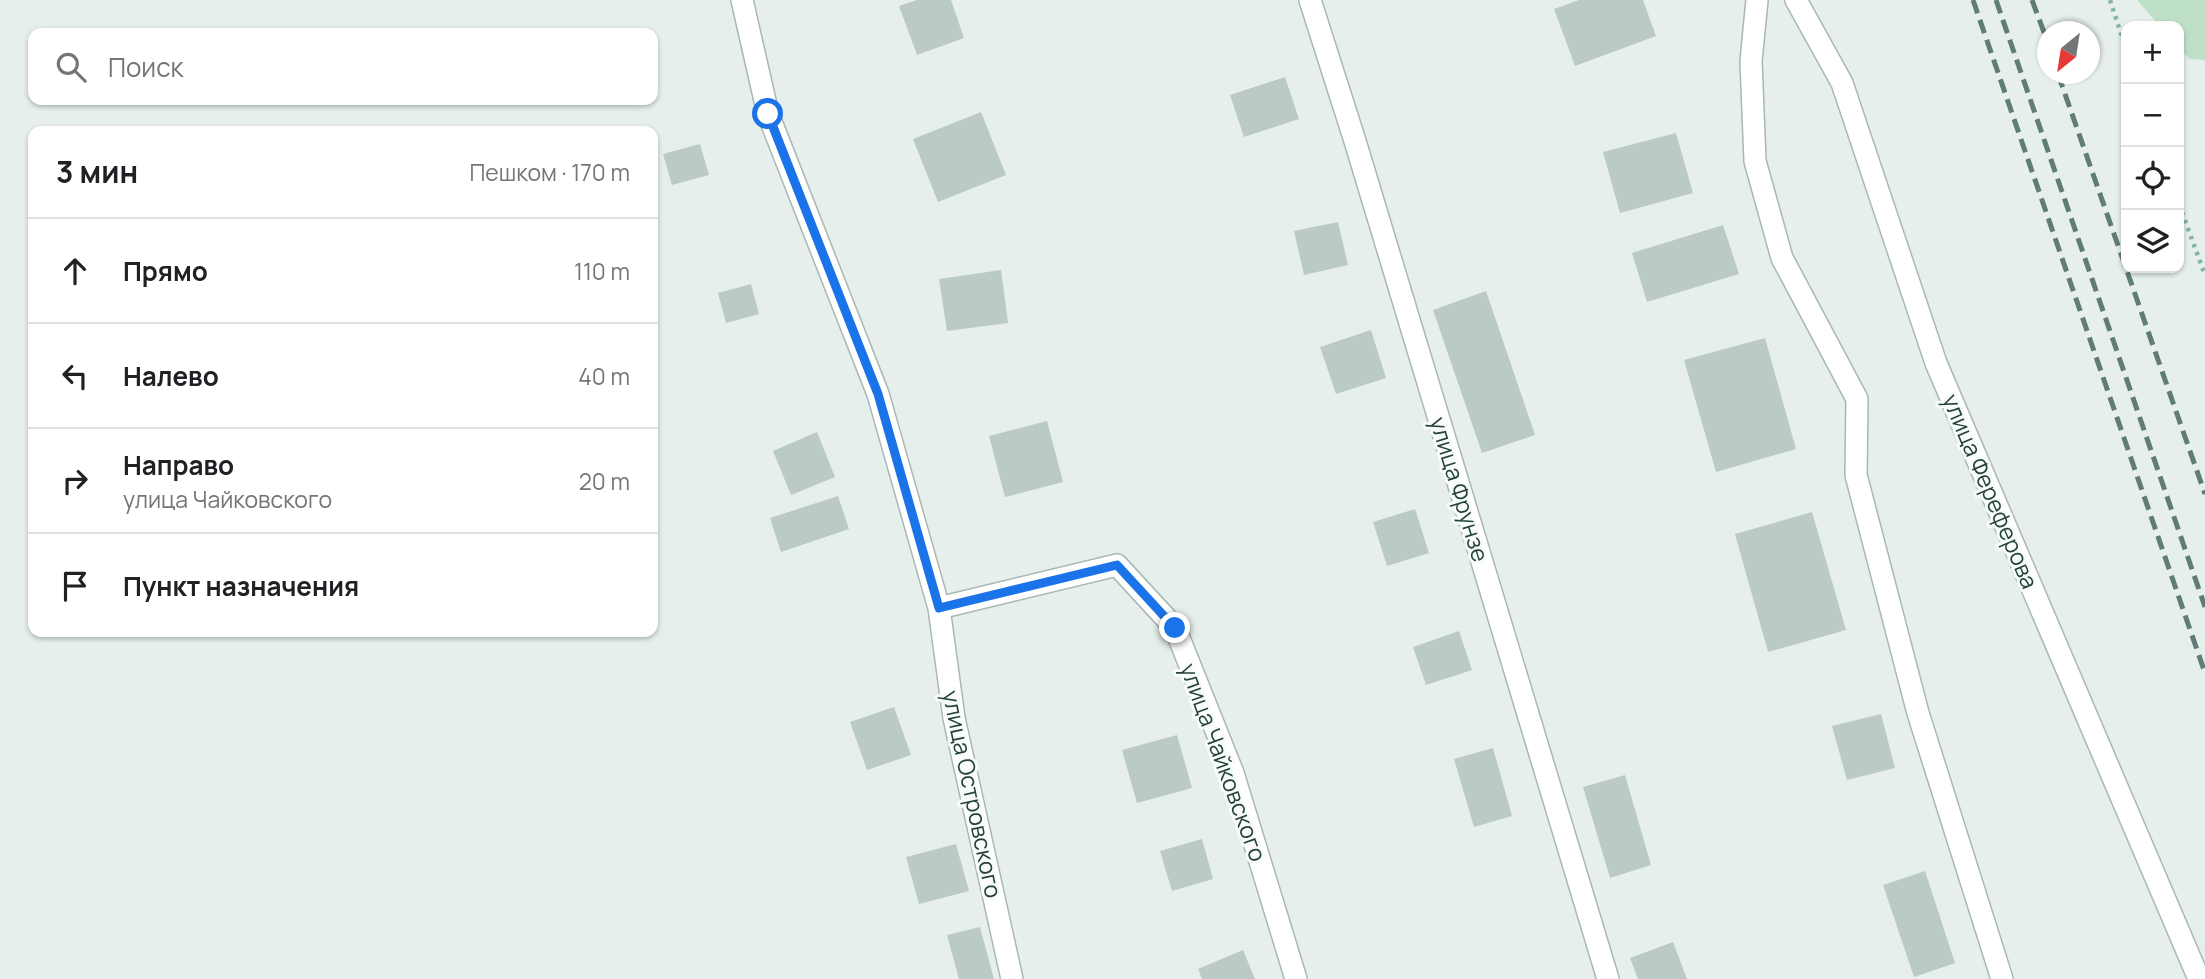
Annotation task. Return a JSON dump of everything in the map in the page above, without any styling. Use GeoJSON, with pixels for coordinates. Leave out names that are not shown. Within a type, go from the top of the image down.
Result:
{"type":"FeatureCollection","features":[{"type":"Feature","properties":{"kind":"street","name":"улица Островского"},"geometry":{"type":"LineString","coordinates":[[742,0],[768,114],[878,394],[939,608],[954,718],[1012,979]]}},
{"type":"Feature","properties":{"kind":"street","name":"улица Фрунзе"},"geometry":{"type":"LineString","coordinates":[[1310,0],[1608,979]]}},
{"type":"Feature","properties":{"kind":"street"},"geometry":{"type":"LineString","coordinates":[[1757,0],[1751,61],[1755,161],[1782,258],[1857,399],[1856,475],[1859,488],[1918,713],[2002,979]]}},
{"type":"Feature","properties":{"kind":"street","name":"улица Фереферова"},"geometry":{"type":"LineString","coordinates":[[1796,0],[1842,83],[1936,363],[2199,979]]}},
{"type":"Feature","properties":{"kind":"street","name":"улица Чайковского"},"geometry":{"type":"LineString","coordinates":[[939,608],[1117,565],[1175,628],[1233,774],[1296,979]]}},
{"type":"Feature","properties":{"kind":"path"},"geometry":{"type":"LineString","coordinates":[[2110,0],[2121,34]]}},
{"type":"Feature","properties":{"kind":"path"},"geometry":{"type":"LineString","coordinates":[[2181,210],[2205,275]]}},
{"type":"Feature","properties":{"kind":"green space"},"geometry":{"type":"Polygon","coordinates":[[[2137,0],[2205,0],[2205,60],[2189,59],[2184,53],[2184,21],[2156,21],[2137,0]]]}},
{"type":"Feature","properties":{"kind":"building"},"geometry":{"type":"Polygon","coordinates":[[[917,0],[951,0],[964,38],[917,55],[899,6],[917,0]]]}},
{"type":"Feature","properties":{"kind":"building"},"geometry":{"type":"Polygon","coordinates":[[[1579,0],[1643,0],[1656,36],[1575,66],[1554,9],[1579,0]]]}},
{"type":"Feature","properties":{"kind":"building"},"geometry":{"type":"Polygon","coordinates":[[[1285,77],[1299,119],[1244,137],[1230,95],[1285,77]]]}},
{"type":"Feature","properties":{"kind":"building"},"geometry":{"type":"Polygon","coordinates":[[[981,112],[1006,175],[938,202],[913,139],[981,112]]]}},
{"type":"Feature","properties":{"kind":"building"},"geometry":{"type":"Polygon","coordinates":[[[1676,133],[1693,193],[1620,213],[1603,152],[1676,133]]]}},
{"type":"Feature","properties":{"kind":"building"},"geometry":{"type":"Polygon","coordinates":[[[700,144],[709,175],[672,185],[663,154],[700,144]]]}},
{"type":"Feature","properties":{"kind":"building"},"geometry":{"type":"Polygon","coordinates":[[[1338,222],[1348,265],[1304,275],[1294,231],[1338,222]]]}},
{"type":"Feature","properties":{"kind":"building"},"geometry":{"type":"Polygon","coordinates":[[[1723,225],[1739,274],[1647,302],[1632,253],[1723,225]]]}},
{"type":"Feature","properties":{"kind":"building"},"geometry":{"type":"Polygon","coordinates":[[[1001,270],[1008,323],[947,331],[939,279],[1001,270]]]}},
{"type":"Feature","properties":{"kind":"building"},"geometry":{"type":"Polygon","coordinates":[[[751,284],[759,314],[726,323],[718,293],[751,284]]]}},
{"type":"Feature","properties":{"kind":"building"},"geometry":{"type":"Polygon","coordinates":[[[1486,291],[1535,435],[1482,453],[1433,310],[1486,291]]]}},
{"type":"Feature","properties":{"kind":"building"},"geometry":{"type":"Polygon","coordinates":[[[1371,330],[1386,378],[1336,394],[1320,347],[1371,330]]]}},
{"type":"Feature","properties":{"kind":"building"},"geometry":{"type":"Polygon","coordinates":[[[1765,338],[1796,449],[1716,472],[1684,360],[1765,338]]]}},
{"type":"Feature","properties":{"kind":"building"},"geometry":{"type":"Polygon","coordinates":[[[1047,421],[1063,482],[1005,497],[989,436],[1047,421]]]}},
{"type":"Feature","properties":{"kind":"building"},"geometry":{"type":"Polygon","coordinates":[[[817,432],[835,477],[791,495],[773,451],[817,432]]]}},
{"type":"Feature","properties":{"kind":"building"},"geometry":{"type":"Polygon","coordinates":[[[838,496],[849,529],[781,552],[770,518],[838,496]]]}},
{"type":"Feature","properties":{"kind":"building"},"geometry":{"type":"Polygon","coordinates":[[[1415,509],[1429,553],[1387,566],[1373,522],[1415,509]]]}},
{"type":"Feature","properties":{"kind":"building"},"geometry":{"type":"Polygon","coordinates":[[[1812,512],[1846,630],[1768,652],[1735,534],[1812,512]]]}},
{"type":"Feature","properties":{"kind":"building"},"geometry":{"type":"Polygon","coordinates":[[[1459,631],[1472,670],[1426,685],[1413,647],[1459,631]]]}},
{"type":"Feature","properties":{"kind":"building"},"geometry":{"type":"Polygon","coordinates":[[[894,707],[911,755],[867,770],[850,722],[894,707]]]}},
{"type":"Feature","properties":{"kind":"building"},"geometry":{"type":"Polygon","coordinates":[[[1881,714],[1895,768],[1847,780],[1832,726],[1881,714]]]}},
{"type":"Feature","properties":{"kind":"building"},"geometry":{"type":"Polygon","coordinates":[[[1177,735],[1192,788],[1137,803],[1122,750],[1177,735]]]}},
{"type":"Feature","properties":{"kind":"building"},"geometry":{"type":"Polygon","coordinates":[[[1493,748],[1512,816],[1474,827],[1454,759],[1493,748]]]}},
{"type":"Feature","properties":{"kind":"building"},"geometry":{"type":"Polygon","coordinates":[[[1625,775],[1651,865],[1610,878],[1583,787],[1625,775]]]}},
{"type":"Feature","properties":{"kind":"building"},"geometry":{"type":"Polygon","coordinates":[[[1202,839],[1213,879],[1172,891],[1160,851],[1202,839]]]}},
{"type":"Feature","properties":{"kind":"building"},"geometry":{"type":"Polygon","coordinates":[[[956,844],[969,891],[919,904],[906,857],[956,844]]]}},
{"type":"Feature","properties":{"kind":"building"},"geometry":{"type":"Polygon","coordinates":[[[1925,871],[1955,963],[1914,977],[1883,885],[1925,871]]]}},
{"type":"Feature","properties":{"kind":"building"},"geometry":{"type":"Polygon","coordinates":[[[980,927],[994,979],[959,979],[947,935],[980,927]]]}},
{"type":"Feature","properties":{"kind":"building"},"geometry":{"type":"Polygon","coordinates":[[[1673,942],[1687,979],[1638,979],[1630,958],[1673,942]]]}},
{"type":"Feature","properties":{"kind":"building"},"geometry":{"type":"Polygon","coordinates":[[[1243,950],[1255,979],[1202,979],[1198,969],[1243,950]]]}},
{"type":"Feature","properties":{"kind":"railway"},"geometry":{"type":"LineString","coordinates":[[1973,0],[2205,673]]}},
{"type":"Feature","properties":{"kind":"railway"},"geometry":{"type":"LineString","coordinates":[[1996,0],[2205,607]]}},
{"type":"Feature","properties":{"kind":"railway"},"geometry":{"type":"LineString","coordinates":[[2032,0],[2040,21]]}},
{"type":"Feature","properties":{"kind":"railway"},"geometry":{"type":"LineString","coordinates":[[2062,84],[2205,494]]}},
{"type":"Feature","properties":{"kind":"route"},"geometry":{"type":"LineString","coordinates":[[768,114],[878,394],[939,608],[1117,565],[1175,628]]}}]}
